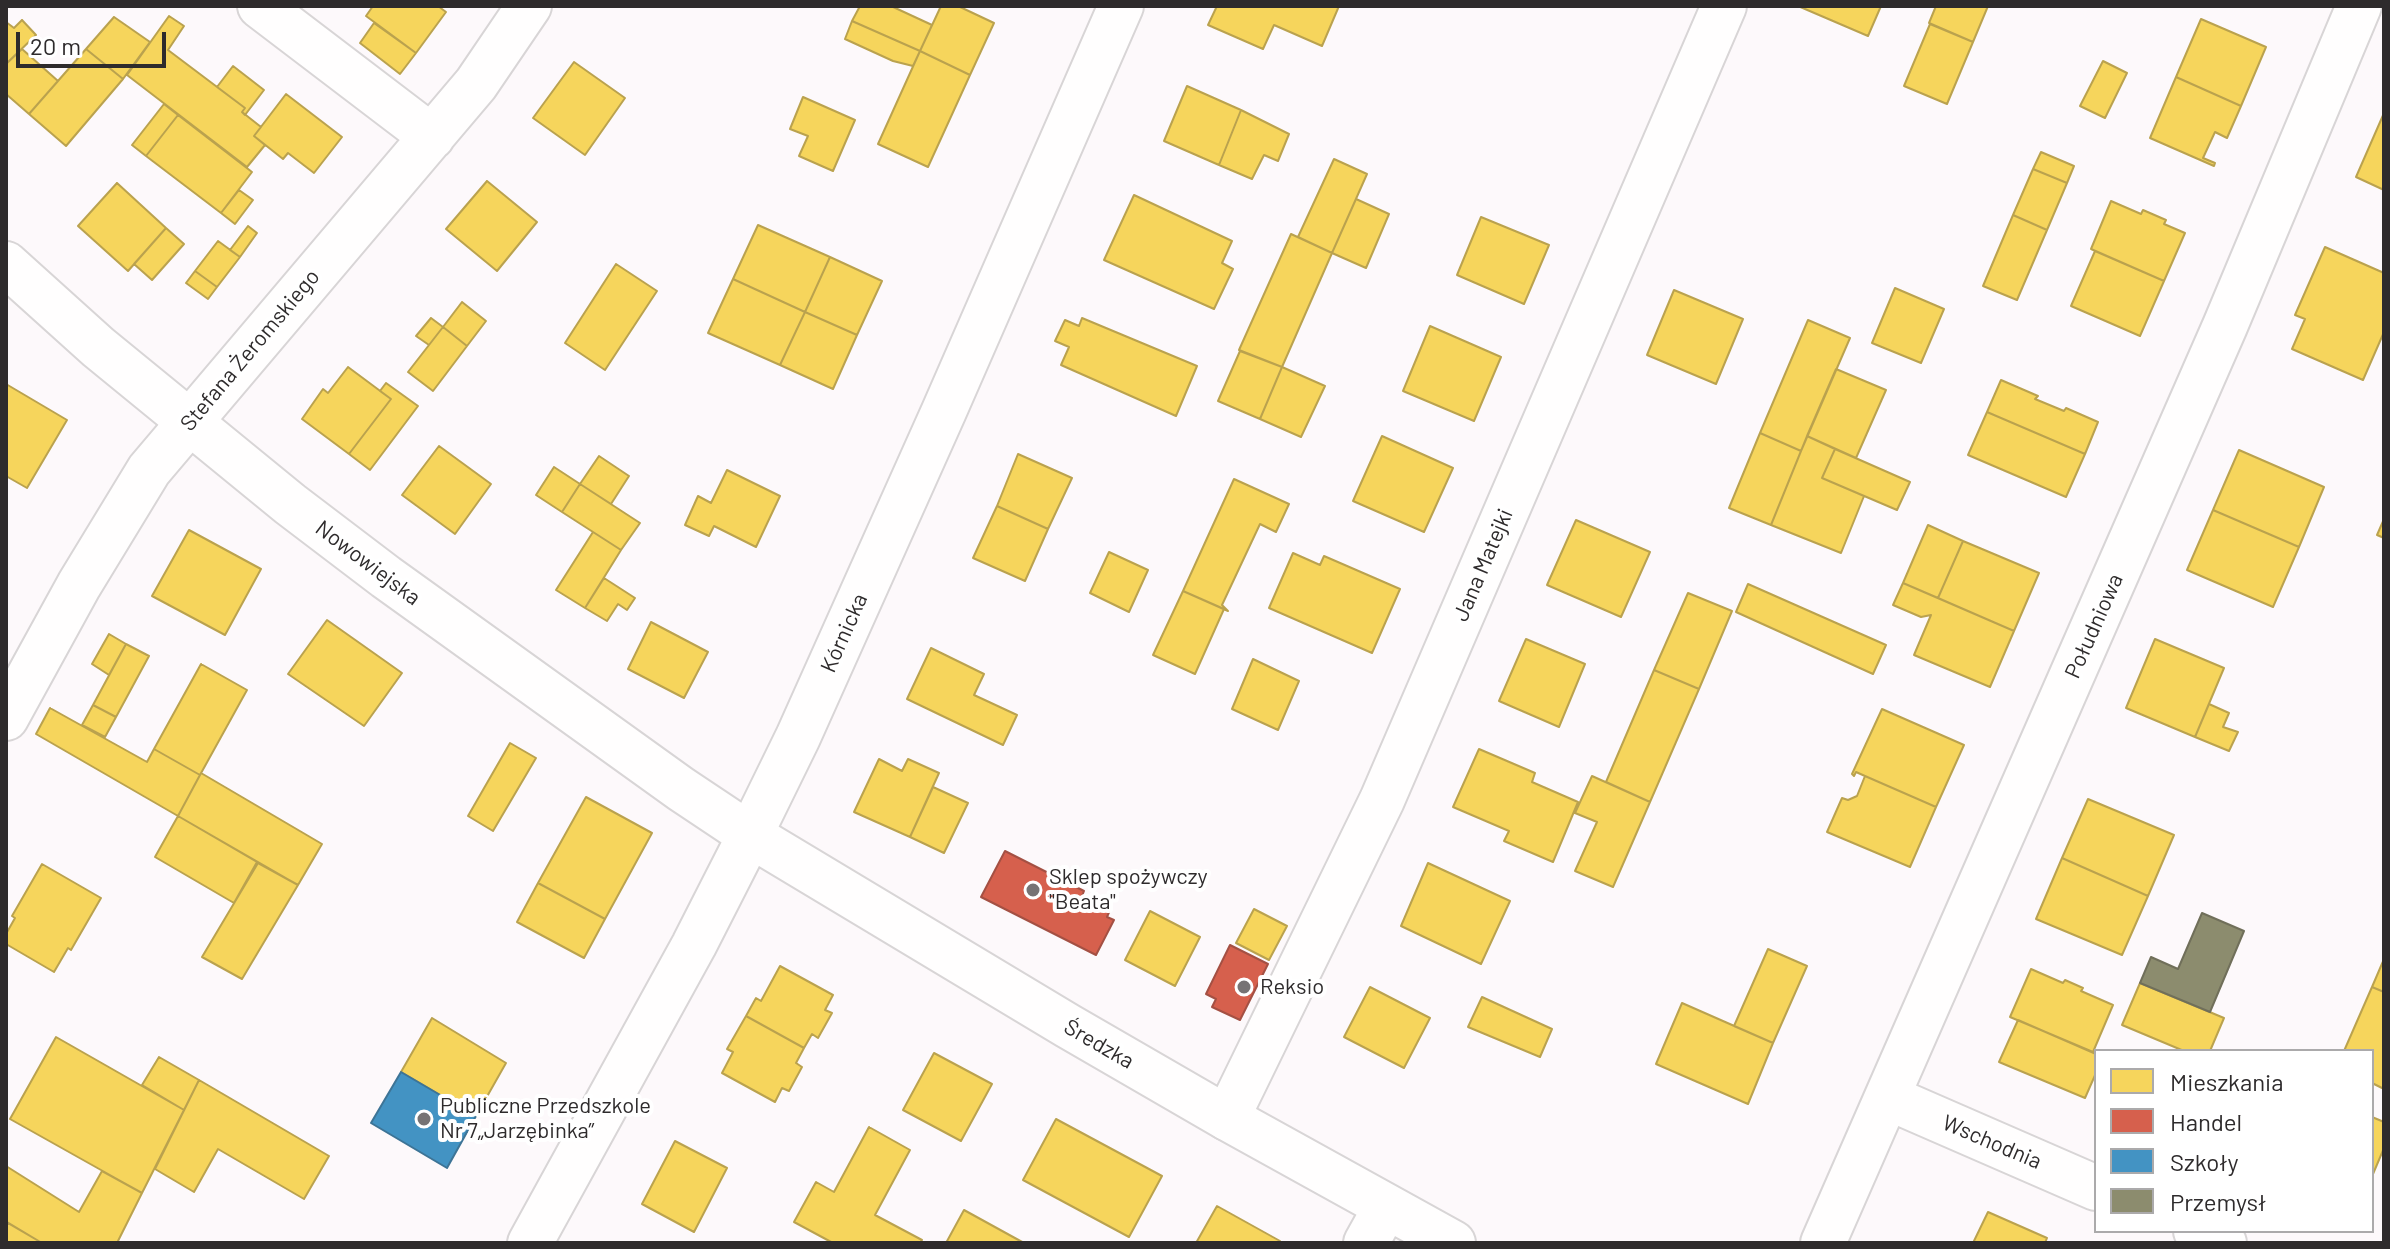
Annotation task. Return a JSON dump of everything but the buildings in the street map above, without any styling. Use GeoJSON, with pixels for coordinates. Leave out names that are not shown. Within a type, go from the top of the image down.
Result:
{"type":"FeatureCollection","features":[{"type":"Feature","properties":{"kind":"street"},"geometry":{"type":"LineString","coordinates":[[260,6],[432,137]]}},
{"type":"Feature","properties":{"kind":"street","name":"Stefana Żeromskiego"},"geometry":{"type":"LineString","coordinates":[[6,718],[79,585],[149,470],[476,84],[529,6]]}},
{"type":"Feature","properties":{"kind":"street","name":"Kórnicka"},"geometry":{"type":"LineString","coordinates":[[530,1243],[694,945],[798,737],[1121,6]]}},
{"type":"Feature","properties":{"kind":"street","name":"Jana Matejki"},"geometry":{"type":"LineString","coordinates":[[1227,1118],[1382,800],[1724,6]]}},
{"type":"Feature","properties":{"kind":"street","name":"Południowa"},"geometry":{"type":"LineString","coordinates":[[1823,1243],[2225,326],[2359,6]]}},
{"type":"Feature","properties":{"kind":"street","name":"Nowowiejska"},"geometry":{"type":"LineString","coordinates":[[6,264],[188,422],[290,504],[666,779],[750,835]]}},
{"type":"Feature","properties":{"kind":"street","name":"Średzka"},"geometry":{"type":"LineString","coordinates":[[750,835],[1227,1118],[1376,1225],[1453,1243]]}},
{"type":"Feature","properties":{"kind":"street","name":"Wschodnia"},"geometry":{"type":"LineString","coordinates":[[1887,1097],[2094,1187]]}},
{"type":"Feature","properties":{"kind":"street"},"geometry":{"type":"LineString","coordinates":[[2201,1233],[2224,1243]]}},
{"type":"Feature","properties":{"kind":"place","name":"Sklep spożywczy \"Beata\""},"geometry":{"type":"Point","coordinates":[1033,890]}},
{"type":"Feature","properties":{"kind":"place","name":"Reksio"},"geometry":{"type":"Point","coordinates":[1244,987]}},
{"type":"Feature","properties":{"kind":"place","name":"Publiczne Przedszkole Nr 7„Jarzębinka”"},"geometry":{"type":"Point","coordinates":[424,1119]}}]}
